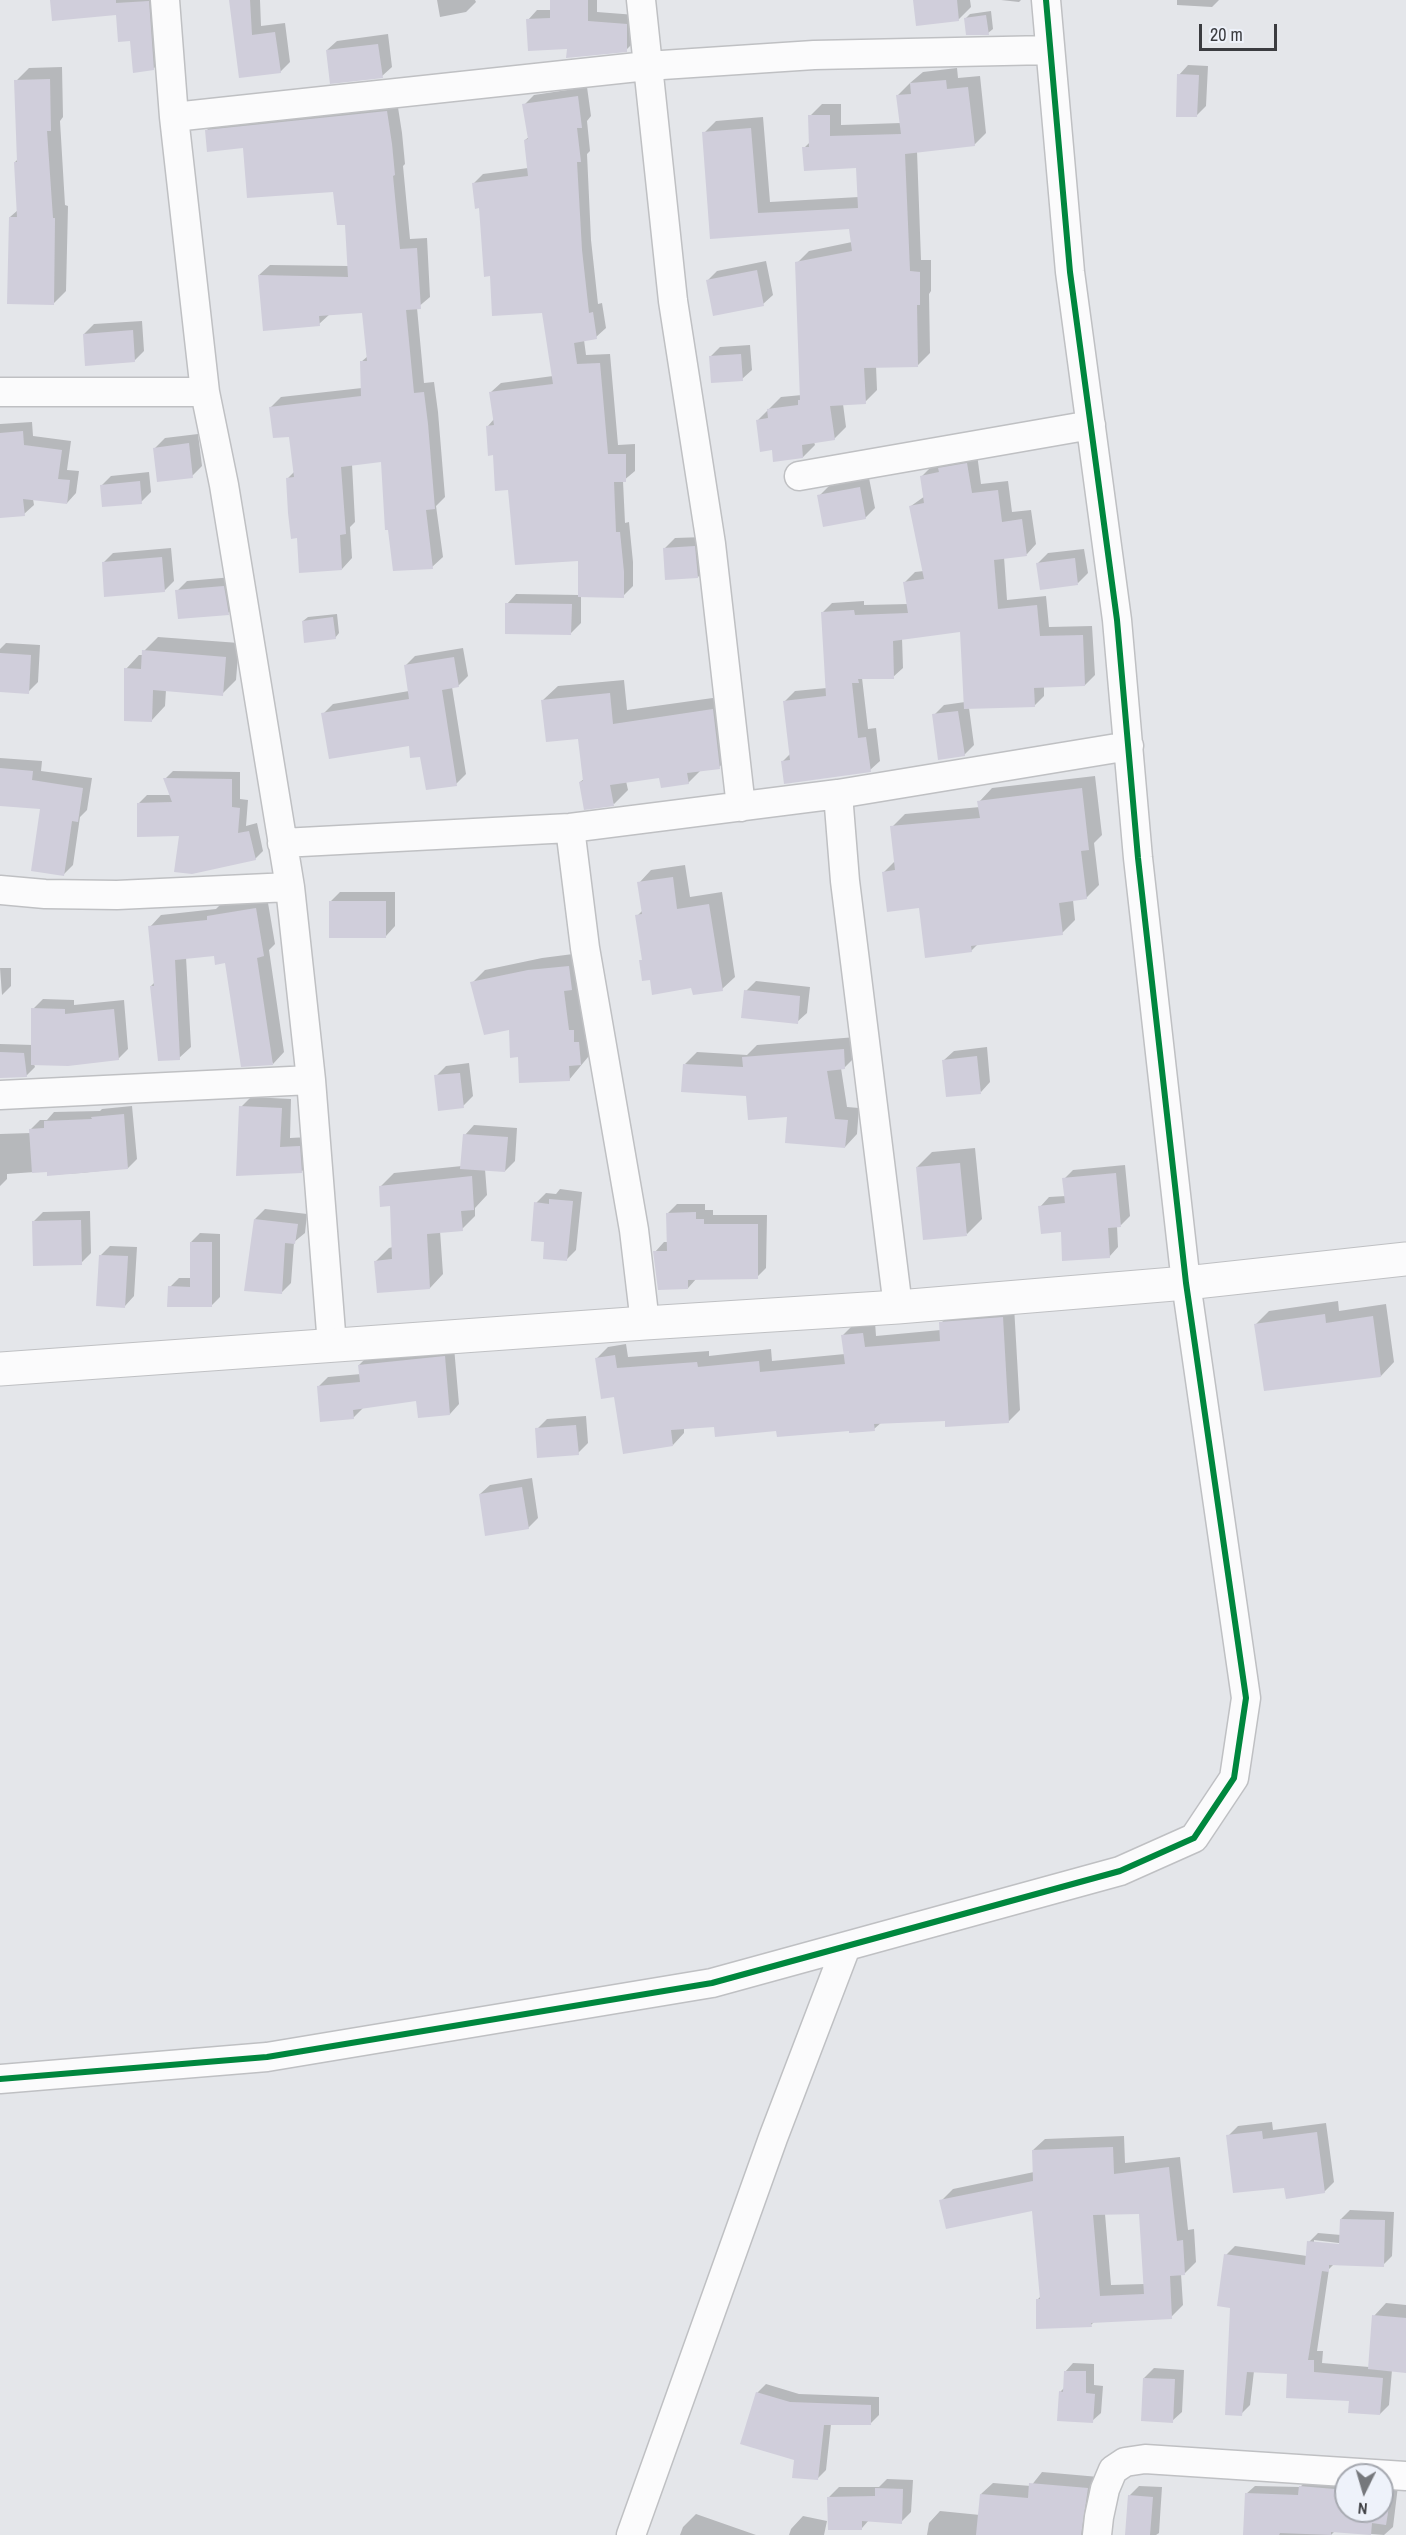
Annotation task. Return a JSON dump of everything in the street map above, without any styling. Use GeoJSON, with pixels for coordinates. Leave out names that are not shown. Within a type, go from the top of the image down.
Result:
{"type":"FeatureCollection","features":[{"type":"Feature","properties":{"kind":"street"},"geometry":{"type":"LineString","coordinates":[[165,0],[174,117],[205,392],[224,485],[290,887],[311,1080],[332,1345]]}},
{"type":"Feature","properties":{"kind":"street"},"geometry":{"type":"LineString","coordinates":[[641,0],[672,301],[711,544],[741,807]]}},
{"type":"Feature","properties":{"kind":"street"},"geometry":{"type":"LineString","coordinates":[[0,2079],[267,2057],[712,1983],[1120,1871],[1194,1838],[1233,1778],[1246,1698],[1186,1283],[1158,1047],[1117,620],[1070,272],[1046,0]]}},
{"type":"Feature","properties":{"kind":"street"},"geometry":{"type":"LineString","coordinates":[[174,117],[647,66],[814,55],[1050,50]]}},
{"type":"Feature","properties":{"kind":"street"},"geometry":{"type":"LineString","coordinates":[[0,392],[205,392]]}},
{"type":"Feature","properties":{"kind":"street"},"geometry":{"type":"LineString","coordinates":[[799,476],[1092,425]]}},
{"type":"Feature","properties":{"kind":"street"},"geometry":{"type":"LineString","coordinates":[[282,843],[570,828],[838,795],[1129,746]]}},
{"type":"Feature","properties":{"kind":"street"},"geometry":{"type":"LineString","coordinates":[[838,795],[845,881],[898,1307]]}},
{"type":"Feature","properties":{"kind":"street"},"geometry":{"type":"LineString","coordinates":[[570,828],[585,948],[634,1230],[645,1323]]}},
{"type":"Feature","properties":{"kind":"street"},"geometry":{"type":"LineString","coordinates":[[0,890],[45,894],[117,895],[290,887]]}},
{"type":"Feature","properties":{"kind":"street"},"geometry":{"type":"LineString","coordinates":[[0,1095],[311,1080]]}},
{"type":"Feature","properties":{"kind":"street"},"geometry":{"type":"LineString","coordinates":[[0,1369],[898,1307],[1186,1283],[1406,1259]]}},
{"type":"Feature","properties":{"kind":"street"},"geometry":{"type":"LineString","coordinates":[[631,2535],[773,2138],[846,1947]]}},
{"type":"Feature","properties":{"kind":"street"},"geometry":{"type":"LineString","coordinates":[[1097,2535],[1105,2489],[1113,2470],[1125,2462],[1145,2459],[1406,2476]]}},
{"type":"Feature","properties":{"kind":"building"},"geometry":{"type":"Polygon","coordinates":[[[50,0],[116,0],[116,3],[149,1],[154,70],[133,73],[130,41],[118,42],[116,15],[52,21],[50,0]]]}},
{"type":"Feature","properties":{"kind":"building"},"geometry":{"type":"Polygon","coordinates":[[[229,0],[250,0],[252,35],[275,32],[281,73],[239,78],[229,0]]]}},
{"type":"Feature","properties":{"kind":"building"},"geometry":{"type":"Polygon","coordinates":[[[550,0],[588,0],[588,21],[627,24],[627,52],[566,58],[567,49],[528,51],[526,19],[550,18],[550,0]]]}},
{"type":"Feature","properties":{"kind":"building"},"geometry":{"type":"Polygon","coordinates":[[[913,0],[957,0],[959,21],[916,26],[913,0]]]}},
{"type":"Feature","properties":{"kind":"building"},"geometry":{"type":"Polygon","coordinates":[[[986,15],[989,35],[966,35],[964,18],[986,15]]]}},
{"type":"Feature","properties":{"kind":"building"},"geometry":{"type":"Polygon","coordinates":[[[378,44],[383,78],[330,84],[326,50],[378,44]]]}},
{"type":"Feature","properties":{"kind":"building"},"geometry":{"type":"Polygon","coordinates":[[[1177,74],[1199,75],[1197,117],[1176,117],[1177,74]]]}},
{"type":"Feature","properties":{"kind":"building"},"geometry":{"type":"Polygon","coordinates":[[[50,79],[51,131],[47,131],[53,218],[55,218],[54,305],[7,304],[9,217],[17,217],[14,80],[50,79]]]}},
{"type":"Feature","properties":{"kind":"building"},"geometry":{"type":"Polygon","coordinates":[[[946,80],[947,89],[968,87],[975,146],[905,154],[910,271],[920,272],[920,305],[917,305],[918,367],[864,368],[866,404],[830,406],[835,440],[802,445],[803,458],[773,462],[772,450],[760,452],[756,420],[768,418],[767,409],[798,405],[798,400],[800,400],[795,262],[852,251],[849,229],[710,239],[702,132],[751,128],[758,213],[858,208],[856,168],[804,171],[802,147],[809,147],[808,115],[830,115],[830,136],[901,134],[896,95],[911,94],[910,83],[946,80]]]}},
{"type":"Feature","properties":{"kind":"building"},"geometry":{"type":"Polygon","coordinates":[[[578,96],[582,128],[577,128],[581,162],[577,162],[582,250],[589,313],[593,312],[597,339],[574,343],[577,364],[600,363],[608,454],[626,454],[626,482],[614,482],[616,532],[620,532],[624,598],[578,597],[578,561],[515,565],[508,490],[495,491],[493,455],[488,456],[486,426],[494,425],[489,392],[553,384],[542,313],[492,316],[490,276],[484,277],[479,208],[475,209],[472,183],[528,176],[524,140],[528,139],[522,104],[578,96]]]}},
{"type":"Feature","properties":{"kind":"building"},"geometry":{"type":"Polygon","coordinates":[[[387,111],[395,175],[393,176],[400,249],[417,248],[421,309],[406,310],[414,393],[424,392],[428,424],[435,509],[426,510],[433,569],[393,571],[388,530],[385,530],[381,462],[341,467],[346,534],[340,535],[342,570],[299,573],[297,538],[291,539],[288,513],[286,478],[294,477],[289,437],[273,438],[269,407],[361,396],[360,361],[367,361],[362,313],[319,316],[320,326],[263,331],[258,275],[348,277],[345,225],[337,225],[333,192],[247,198],[243,148],[207,152],[205,130],[387,111]]]}},
{"type":"Feature","properties":{"kind":"building"},"geometry":{"type":"Polygon","coordinates":[[[757,270],[764,306],[713,316],[706,280],[757,270]]]}},
{"type":"Feature","properties":{"kind":"building"},"geometry":{"type":"Polygon","coordinates":[[[133,330],[135,362],[85,366],[83,334],[133,330]]]}},
{"type":"Feature","properties":{"kind":"building"},"geometry":{"type":"Polygon","coordinates":[[[741,354],[743,381],[711,383],[709,356],[741,354]]]}},
{"type":"Feature","properties":{"kind":"building"},"geometry":{"type":"Polygon","coordinates":[[[23,431],[24,445],[62,450],[58,479],[70,480],[67,504],[23,499],[25,516],[0,518],[0,433],[23,431]]]}},
{"type":"Feature","properties":{"kind":"building"},"geometry":{"type":"Polygon","coordinates":[[[189,443],[193,478],[157,482],[153,448],[189,443]]]}},
{"type":"Feature","properties":{"kind":"building"},"geometry":{"type":"Polygon","coordinates":[[[967,463],[972,493],[998,490],[1002,522],[1022,519],[1027,556],[994,560],[998,609],[1037,605],[1040,636],[1083,635],[1085,686],[1034,688],[1035,707],[964,709],[960,632],[893,641],[894,679],[858,679],[859,683],[852,683],[858,738],[866,737],[871,772],[784,784],[781,761],[790,760],[783,701],[826,696],[821,612],[854,610],[855,615],[908,613],[903,582],[924,579],[909,506],[924,503],[920,476],[939,472],[938,468],[967,463]]]}},
{"type":"Feature","properties":{"kind":"building"},"geometry":{"type":"Polygon","coordinates":[[[140,481],[142,504],[102,507],[100,485],[140,481]]]}},
{"type":"Feature","properties":{"kind":"building"},"geometry":{"type":"Polygon","coordinates":[[[860,487],[866,519],[823,527],[817,495],[860,487]]]}},
{"type":"Feature","properties":{"kind":"building"},"geometry":{"type":"Polygon","coordinates":[[[695,546],[698,578],[665,580],[663,548],[695,546]]]}},
{"type":"Feature","properties":{"kind":"building"},"geometry":{"type":"Polygon","coordinates":[[[162,557],[165,592],[104,597],[102,562],[162,557]]]}},
{"type":"Feature","properties":{"kind":"building"},"geometry":{"type":"Polygon","coordinates":[[[1075,558],[1078,585],[1040,590],[1036,563],[1075,558]]]}},
{"type":"Feature","properties":{"kind":"building"},"geometry":{"type":"Polygon","coordinates":[[[224,586],[229,615],[178,619],[175,590],[224,586]]]}},
{"type":"Feature","properties":{"kind":"building"},"geometry":{"type":"Polygon","coordinates":[[[505,603],[572,604],[571,635],[505,634],[505,603]]]}},
{"type":"Feature","properties":{"kind":"building"},"geometry":{"type":"Polygon","coordinates":[[[333,617],[336,639],[304,643],[302,621],[333,617]]]}},
{"type":"Feature","properties":{"kind":"building"},"geometry":{"type":"Polygon","coordinates":[[[142,650],[226,657],[223,696],[153,690],[152,722],[124,721],[124,668],[141,669],[142,650]]]}},
{"type":"Feature","properties":{"kind":"building"},"geometry":{"type":"Polygon","coordinates":[[[0,653],[31,655],[29,694],[0,692],[0,653]]]}},
{"type":"Feature","properties":{"kind":"building"},"geometry":{"type":"Polygon","coordinates":[[[454,657],[459,687],[442,690],[457,786],[426,790],[420,757],[410,758],[409,746],[329,759],[321,713],[409,699],[404,665],[454,657]]]}},
{"type":"Feature","properties":{"kind":"building"},"geometry":{"type":"Polygon","coordinates":[[[610,693],[613,724],[713,709],[720,769],[687,773],[689,784],[661,788],[659,778],[610,785],[614,806],[584,810],[579,782],[583,781],[578,739],[546,742],[541,700],[610,693]]]}},
{"type":"Feature","properties":{"kind":"building"},"geometry":{"type":"Polygon","coordinates":[[[958,711],[965,756],[938,760],[932,714],[958,711]]]}},
{"type":"Feature","properties":{"kind":"building"},"geometry":{"type":"Polygon","coordinates":[[[0,768],[33,771],[32,780],[83,788],[78,822],[72,821],[64,876],[31,871],[40,809],[0,806],[0,768]]]}},
{"type":"Feature","properties":{"kind":"building"},"geometry":{"type":"Polygon","coordinates":[[[163,778],[232,779],[232,807],[240,808],[238,833],[249,831],[256,860],[192,874],[174,872],[179,836],[137,837],[137,803],[172,802],[163,778]]]}},
{"type":"Feature","properties":{"kind":"building"},"geometry":{"type":"Polygon","coordinates":[[[1082,788],[1089,850],[1081,851],[1087,899],[1059,903],[1063,935],[971,946],[972,952],[925,958],[919,908],[887,912],[882,872],[895,870],[890,826],[980,818],[977,801],[1082,788]]]}},
{"type":"Feature","properties":{"kind":"building"},"geometry":{"type":"Polygon","coordinates":[[[673,877],[677,909],[709,904],[723,991],[693,995],[691,988],[652,995],[650,980],[642,981],[639,960],[642,960],[635,915],[642,914],[637,882],[673,877]]]}},
{"type":"Feature","properties":{"kind":"building"},"geometry":{"type":"Polygon","coordinates":[[[329,901],[386,901],[386,938],[329,938],[329,901]]]}},
{"type":"Feature","properties":{"kind":"building"},"geometry":{"type":"Polygon","coordinates":[[[256,908],[264,956],[257,958],[273,1065],[241,1067],[225,963],[215,965],[214,956],[175,960],[180,1060],[158,1061],[150,986],[154,986],[148,926],[207,920],[207,916],[256,908]]]}},
{"type":"Feature","properties":{"kind":"building"},"geometry":{"type":"Polygon","coordinates":[[[569,966],[572,990],[564,991],[569,1030],[574,1030],[574,1042],[579,1042],[581,1065],[569,1066],[570,1081],[519,1083],[518,1057],[510,1058],[509,1030],[484,1035],[470,982],[528,970],[569,966]]]}},
{"type":"Feature","properties":{"kind":"building"},"geometry":{"type":"Polygon","coordinates":[[[744,990],[800,996],[798,1024],[741,1018],[744,990]]]}},
{"type":"Feature","properties":{"kind":"building"},"geometry":{"type":"Polygon","coordinates":[[[31,1008],[65,1009],[65,1014],[114,1009],[119,1060],[68,1066],[31,1065],[31,1008]]]}},
{"type":"Feature","properties":{"kind":"building"},"geometry":{"type":"Polygon","coordinates":[[[844,1049],[845,1069],[827,1071],[835,1119],[848,1120],[845,1148],[785,1143],[787,1117],[748,1120],[746,1096],[681,1092],[683,1064],[743,1067],[742,1057],[844,1049]]]}},
{"type":"Feature","properties":{"kind":"building"},"geometry":{"type":"Polygon","coordinates":[[[0,1052],[24,1053],[27,1077],[0,1078],[0,1052]]]}},
{"type":"Feature","properties":{"kind":"building"},"geometry":{"type":"Polygon","coordinates":[[[977,1056],[981,1094],[946,1097],[942,1060],[977,1056]]]}},
{"type":"Feature","properties":{"kind":"building"},"geometry":{"type":"Polygon","coordinates":[[[460,1073],[464,1108],[438,1111],[434,1075],[460,1073]]]}},
{"type":"Feature","properties":{"kind":"building"},"geometry":{"type":"Polygon","coordinates":[[[239,1106],[282,1108],[280,1147],[300,1146],[302,1173],[236,1176],[239,1106]]]}},
{"type":"Feature","properties":{"kind":"building"},"geometry":{"type":"Polygon","coordinates":[[[124,1114],[128,1169],[47,1176],[47,1172],[32,1173],[29,1129],[44,1128],[44,1121],[92,1119],[91,1117],[124,1114]]]}},
{"type":"Feature","properties":{"kind":"building"},"geometry":{"type":"Polygon","coordinates":[[[463,1134],[508,1137],[505,1172],[460,1169],[463,1134]]]}},
{"type":"Feature","properties":{"kind":"building"},"geometry":{"type":"Polygon","coordinates":[[[960,1163],[967,1236],[923,1240],[916,1167],[960,1163]]]}},
{"type":"Feature","properties":{"kind":"building"},"geometry":{"type":"Polygon","coordinates":[[[1116,1173],[1121,1227],[1108,1228],[1110,1258],[1062,1261],[1061,1232],[1041,1234],[1038,1206],[1065,1203],[1062,1178],[1116,1173]]]}},
{"type":"Feature","properties":{"kind":"building"},"geometry":{"type":"Polygon","coordinates":[[[472,1176],[474,1210],[461,1211],[463,1231],[427,1234],[430,1289],[377,1293],[374,1261],[392,1259],[390,1206],[380,1207],[379,1186],[472,1176]]]}},
{"type":"Feature","properties":{"kind":"building"},"geometry":{"type":"Polygon","coordinates":[[[549,1199],[573,1201],[567,1261],[543,1259],[544,1242],[531,1241],[534,1202],[549,1204],[549,1199]]]}},
{"type":"Feature","properties":{"kind":"building"},"geometry":{"type":"Polygon","coordinates":[[[696,1212],[696,1219],[704,1219],[704,1224],[758,1224],[758,1279],[688,1280],[688,1289],[658,1290],[653,1251],[667,1251],[666,1213],[696,1212]]]}},
{"type":"Feature","properties":{"kind":"building"},"geometry":{"type":"Polygon","coordinates":[[[254,1219],[298,1224],[295,1244],[285,1243],[282,1294],[244,1291],[254,1219]]]}},
{"type":"Feature","properties":{"kind":"building"},"geometry":{"type":"Polygon","coordinates":[[[81,1220],[82,1265],[33,1266],[32,1221],[81,1220]]]}},
{"type":"Feature","properties":{"kind":"building"},"geometry":{"type":"Polygon","coordinates":[[[190,1242],[212,1242],[212,1307],[167,1307],[168,1286],[190,1287],[190,1242]]]}},
{"type":"Feature","properties":{"kind":"building"},"geometry":{"type":"Polygon","coordinates":[[[99,1255],[128,1256],[125,1308],[96,1306],[99,1255]]]}},
{"type":"Feature","properties":{"kind":"building"},"geometry":{"type":"Polygon","coordinates":[[[1325,1314],[1326,1323],[1373,1316],[1381,1377],[1264,1391],[1254,1324],[1325,1314]]]}},
{"type":"Feature","properties":{"kind":"building"},"geometry":{"type":"Polygon","coordinates":[[[1003,1317],[1009,1423],[945,1427],[945,1421],[874,1424],[875,1431],[777,1437],[776,1431],[715,1437],[714,1427],[671,1430],[673,1446],[623,1454],[614,1397],[601,1399],[595,1358],[615,1355],[617,1368],[697,1362],[698,1367],[759,1361],[760,1372],[845,1364],[841,1335],[863,1333],[865,1347],[940,1341],[939,1322],[1003,1317]]]}},
{"type":"Feature","properties":{"kind":"building"},"geometry":{"type":"Polygon","coordinates":[[[445,1356],[450,1415],[418,1418],[416,1401],[353,1410],[354,1419],[320,1422],[317,1386],[360,1382],[358,1365],[445,1356]]]}},
{"type":"Feature","properties":{"kind":"building"},"geometry":{"type":"Polygon","coordinates":[[[576,1425],[579,1455],[537,1458],[535,1428],[576,1425]]]}},
{"type":"Feature","properties":{"kind":"building"},"geometry":{"type":"Polygon","coordinates":[[[522,1487],[529,1529],[485,1536],[479,1494],[522,1487]]]}},
{"type":"Feature","properties":{"kind":"building"},"geometry":{"type":"Polygon","coordinates":[[[1262,2131],[1263,2139],[1317,2132],[1325,2193],[1286,2199],[1284,2188],[1233,2193],[1226,2135],[1262,2131]]]}},
{"type":"Feature","properties":{"kind":"building"},"geometry":{"type":"Polygon","coordinates":[[[1113,2147],[1114,2174],[1169,2167],[1177,2241],[1183,2240],[1185,2275],[1170,2276],[1172,2319],[1091,2323],[1092,2327],[1036,2329],[1036,2299],[1040,2299],[1032,2211],[946,2229],[939,2200],[1033,2181],[1032,2150],[1113,2147]],[[1139,2214],[1093,2215],[1100,2296],[1144,2294],[1139,2214]]]}},
{"type":"Feature","properties":{"kind":"building"},"geometry":{"type":"Polygon","coordinates":[[[1340,2219],[1385,2220],[1384,2267],[1329,2265],[1329,2272],[1322,2271],[1308,2360],[1314,2360],[1314,2372],[1383,2378],[1380,2415],[1348,2413],[1349,2401],[1286,2398],[1287,2374],[1247,2372],[1242,2416],[1225,2415],[1230,2308],[1217,2306],[1224,2254],[1305,2265],[1307,2241],[1339,2244],[1340,2219]]]}},
{"type":"Feature","properties":{"kind":"building"},"geometry":{"type":"Polygon","coordinates":[[[1372,2315],[1406,2318],[1406,2373],[1368,2369],[1372,2315]]]}},
{"type":"Feature","properties":{"kind":"building"},"geometry":{"type":"Polygon","coordinates":[[[1064,2371],[1086,2371],[1086,2393],[1095,2394],[1093,2423],[1057,2421],[1059,2391],[1063,2392],[1064,2371]]]}},
{"type":"Feature","properties":{"kind":"building"},"geometry":{"type":"Polygon","coordinates":[[[1143,2378],[1175,2379],[1173,2423],[1141,2421],[1143,2378]]]}},
{"type":"Feature","properties":{"kind":"building"},"geometry":{"type":"Polygon","coordinates":[[[756,2392],[790,2402],[871,2405],[871,2425],[824,2425],[818,2480],[792,2478],[794,2460],[740,2444],[756,2392]]]}},
{"type":"Feature","properties":{"kind":"building"},"geometry":{"type":"Polygon","coordinates":[[[1029,2483],[1088,2488],[1081,2535],[976,2535],[980,2494],[1028,2498],[1029,2483]]]}},
{"type":"Feature","properties":{"kind":"building"},"geometry":{"type":"Polygon","coordinates":[[[1299,2486],[1334,2489],[1334,2523],[1372,2523],[1371,2535],[1331,2532],[1331,2535],[1280,2533],[1279,2535],[1243,2535],[1245,2493],[1298,2495],[1299,2486]]]}},
{"type":"Feature","properties":{"kind":"building"},"geometry":{"type":"Polygon","coordinates":[[[875,2488],[903,2489],[902,2524],[862,2521],[862,2530],[828,2530],[827,2497],[875,2496],[875,2488]]]}},
{"type":"Feature","properties":{"kind":"building"},"geometry":{"type":"Polygon","coordinates":[[[1128,2495],[1153,2497],[1150,2535],[1125,2535],[1128,2495]]]}},
{"type":"Feature","properties":{"kind":"cycle path"},"geometry":{"type":"LineString","coordinates":[[0,2079],[267,2057],[712,1983],[1120,1871],[1194,1838],[1234,1778],[1246,1698],[1186,1283],[1138,858],[1117,620],[1070,272],[1046,0]]}}]}
